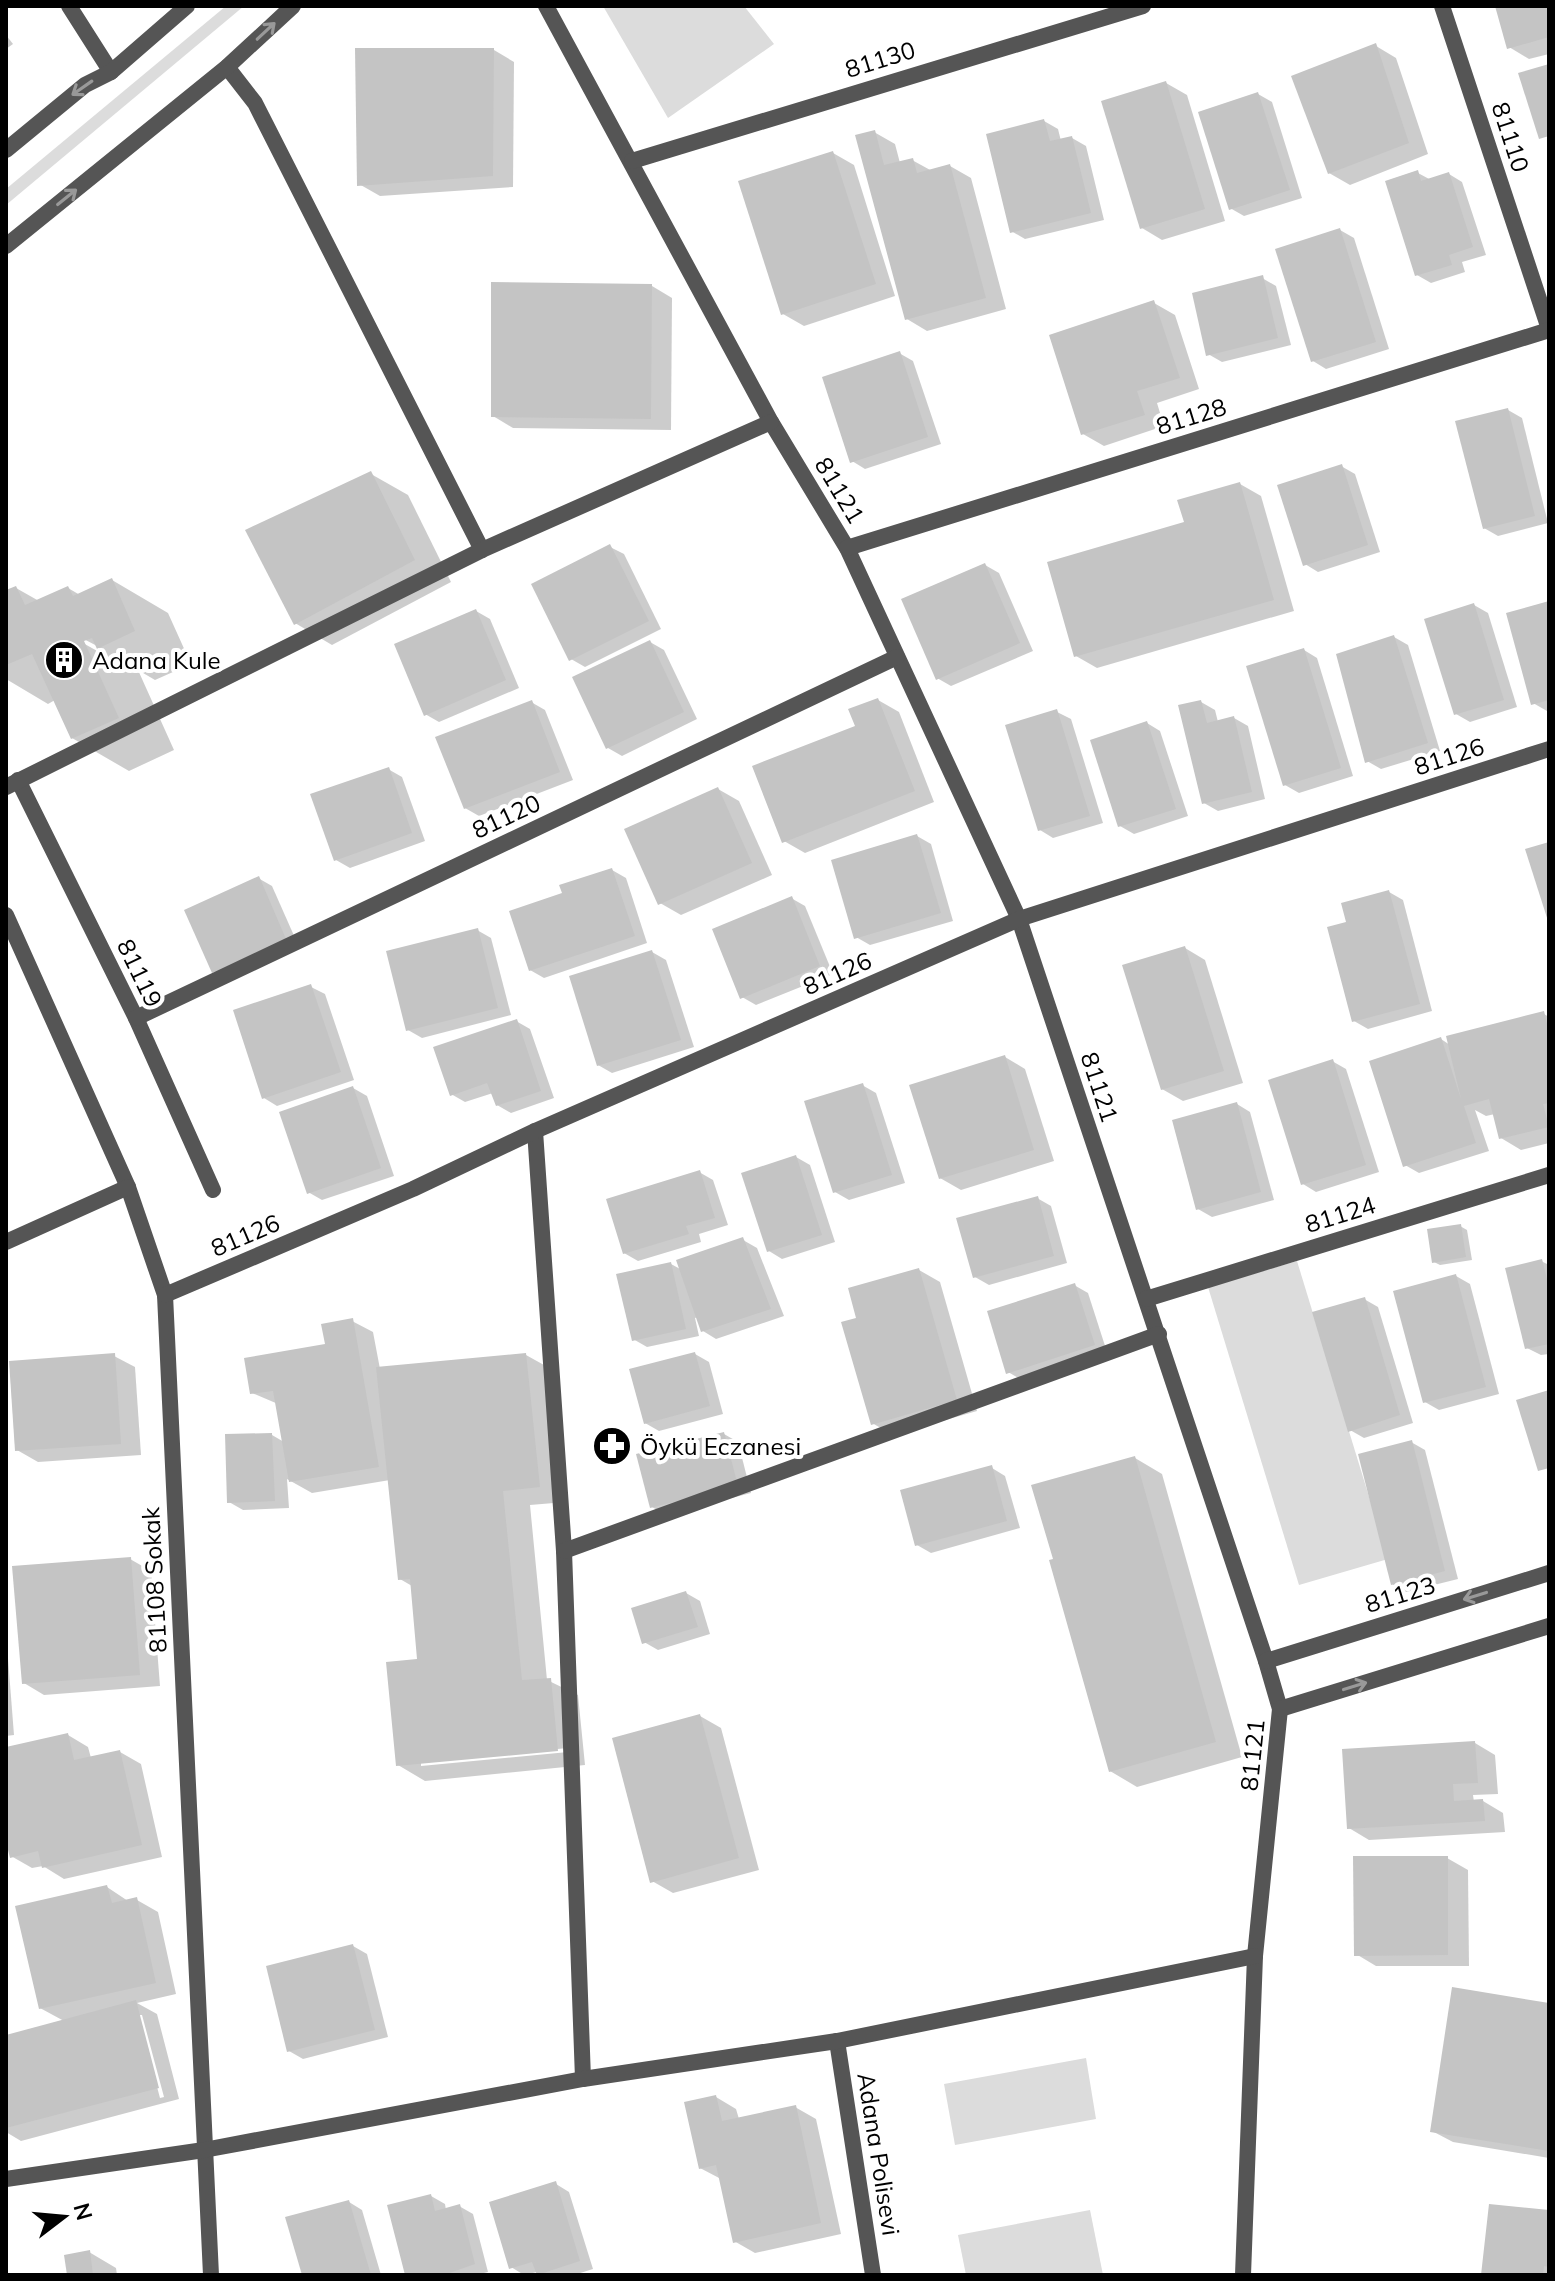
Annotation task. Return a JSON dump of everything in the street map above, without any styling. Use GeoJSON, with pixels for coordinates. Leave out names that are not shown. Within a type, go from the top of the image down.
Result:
{"type":"FeatureCollection","features":[{"type":"Feature","properties":{"kind":"street"},"geometry":{"type":"LineString","coordinates":[[69,6],[111,72]]}},
{"type":"Feature","properties":{"kind":"street"},"geometry":{"type":"LineString","coordinates":[[6,150],[85,85],[111,72],[187,6]]}},
{"type":"Feature","properties":{"kind":"street"},"geometry":{"type":"LineString","coordinates":[[6,246],[227,67],[293,6]]}},
{"type":"Feature","properties":{"kind":"street","name":"81121"},"geometry":{"type":"LineString","coordinates":[[546,6],[771,422],[847,548],[1019,919],[1266,1661],[1280,1709],[1255,1956],[1243,2275]]}},
{"type":"Feature","properties":{"kind":"street","name":"81130"},"geometry":{"type":"LineString","coordinates":[[632,161],[1143,6]]}},
{"type":"Feature","properties":{"kind":"street","name":"81110"},"geometry":{"type":"LineString","coordinates":[[1442,6],[1549,330]]}},
{"type":"Feature","properties":{"kind":"street"},"geometry":{"type":"LineString","coordinates":[[227,67],[255,103],[482,550]]}},
{"type":"Feature","properties":{"kind":"street","name":"81128"},"geometry":{"type":"LineString","coordinates":[[847,548],[1549,330]]}},
{"type":"Feature","properties":{"kind":"street"},"geometry":{"type":"LineString","coordinates":[[12,784],[482,550],[771,422]]}},
{"type":"Feature","properties":{"kind":"street","name":"81120"},"geometry":{"type":"LineString","coordinates":[[136,1018],[897,657]]}},
{"type":"Feature","properties":{"kind":"street","name":"81126"},"geometry":{"type":"LineString","coordinates":[[165,1295],[413,1189],[535,1131],[1019,919],[1549,749]]}},
{"type":"Feature","properties":{"kind":"street","name":"81119"},"geometry":{"type":"LineString","coordinates":[[12,784],[136,1018],[213,1190]]}},
{"type":"Feature","properties":{"kind":"street","name":"81108 Sokak"},"geometry":{"type":"LineString","coordinates":[[6,915],[128,1187],[165,1295],[211,2275]]}},
{"type":"Feature","properties":{"kind":"street"},"geometry":{"type":"LineString","coordinates":[[535,1131],[564,1551],[583,2079]]}},
{"type":"Feature","properties":{"kind":"street","name":"81124"},"geometry":{"type":"LineString","coordinates":[[1146,1299],[1549,1175]]}},
{"type":"Feature","properties":{"kind":"street"},"geometry":{"type":"LineString","coordinates":[[6,1242],[128,1187]]}},
{"type":"Feature","properties":{"kind":"street"},"geometry":{"type":"LineString","coordinates":[[564,1551],[1159,1334]]}},
{"type":"Feature","properties":{"kind":"street","name":"81123"},"geometry":{"type":"LineString","coordinates":[[1266,1661],[1549,1573]]}},
{"type":"Feature","properties":{"kind":"street"},"geometry":{"type":"LineString","coordinates":[[1280,1709],[1549,1626]]}},
{"type":"Feature","properties":{"kind":"street"},"geometry":{"type":"LineString","coordinates":[[6,2179],[204,2150],[583,2079],[837,2041],[1255,1956]]}},
{"type":"Feature","properties":{"kind":"street","name":"Adana Polisevi"},"geometry":{"type":"LineString","coordinates":[[837,2041],[873,2275]]}},
{"type":"Feature","properties":{"kind":"shaded area"},"geometry":{"type":"Polygon","coordinates":[[[226,6],[244,6],[6,205],[6,189],[226,6]]]}},
{"type":"Feature","properties":{"kind":"shaded area"},"geometry":{"type":"Polygon","coordinates":[[[603,6],[744,6],[774,44],[668,118],[603,6]]]}},
{"type":"Feature","properties":{"kind":"shaded area"},"geometry":{"type":"Polygon","coordinates":[[[1297,1261],[1388,1559],[1299,1585],[1208,1287],[1297,1261]]]}},
{"type":"Feature","properties":{"kind":"shaded area"},"geometry":{"type":"Polygon","coordinates":[[[1086,2058],[1096,2119],[955,2145],[944,2084],[1086,2058]]]}},
{"type":"Feature","properties":{"kind":"shaded area"},"geometry":{"type":"Polygon","coordinates":[[[1090,2210],[1103,2275],[966,2275],[958,2235],[1090,2210]]]}},
{"type":"Feature","properties":{"kind":"building"},"geometry":{"type":"Polygon","coordinates":[[[1495,6],[1549,6],[1549,37],[1507,49],[1495,6]]]}},
{"type":"Feature","properties":{"kind":"building"},"geometry":{"type":"Polygon","coordinates":[[[1376,43],[1409,143],[1328,174],[1291,76],[1376,43]]]}},
{"type":"Feature","properties":{"kind":"building"},"geometry":{"type":"Polygon","coordinates":[[[355,48],[494,48],[493,176],[357,186],[355,48]]]}},
{"type":"Feature","properties":{"kind":"building"},"geometry":{"type":"Polygon","coordinates":[[[1549,64],[1549,136],[1539,139],[1518,73],[1549,64]]]}},
{"type":"Feature","properties":{"kind":"building"},"geometry":{"type":"Polygon","coordinates":[[[1166,81],[1205,209],[1140,229],[1101,101],[1166,81]]]}},
{"type":"Feature","properties":{"kind":"building"},"geometry":{"type":"Polygon","coordinates":[[[1258,92],[1290,190],[1229,210],[1198,112],[1258,92]]]}},
{"type":"Feature","properties":{"kind":"building"},"geometry":{"type":"Polygon","coordinates":[[[1044,119],[1050,141],[1072,136],[1091,213],[1010,233],[986,134],[1044,119]]]}},
{"type":"Feature","properties":{"kind":"building"},"geometry":{"type":"Polygon","coordinates":[[[875,130],[884,165],[913,158],[917,173],[950,164],[986,298],[905,320],[855,135],[875,130]]]}},
{"type":"Feature","properties":{"kind":"building"},"geometry":{"type":"Polygon","coordinates":[[[833,151],[876,284],[781,315],[738,181],[833,151]]]}},
{"type":"Feature","properties":{"kind":"building"},"geometry":{"type":"Polygon","coordinates":[[[1418,170],[1421,181],[1449,172],[1473,247],[1449,255],[1452,265],[1415,276],[1385,181],[1418,170]]]}},
{"type":"Feature","properties":{"kind":"building"},"geometry":{"type":"Polygon","coordinates":[[[1340,228],[1376,342],[1311,362],[1275,249],[1340,228]]]}},
{"type":"Feature","properties":{"kind":"building"},"geometry":{"type":"Polygon","coordinates":[[[1263,275],[1278,338],[1206,356],[1192,293],[1263,275]]]}},
{"type":"Feature","properties":{"kind":"building"},"geometry":{"type":"Polygon","coordinates":[[[491,282],[652,284],[651,419],[491,417],[491,282]]]}},
{"type":"Feature","properties":{"kind":"building"},"geometry":{"type":"Polygon","coordinates":[[[1154,300],[1180,378],[1137,391],[1145,415],[1081,435],[1049,335],[1154,300]]]}},
{"type":"Feature","properties":{"kind":"building"},"geometry":{"type":"Polygon","coordinates":[[[900,351],[928,437],[850,463],[822,377],[900,351]]]}},
{"type":"Feature","properties":{"kind":"building"},"geometry":{"type":"Polygon","coordinates":[[[1508,408],[1535,516],[1483,529],[1455,421],[1508,408]]]}},
{"type":"Feature","properties":{"kind":"building"},"geometry":{"type":"Polygon","coordinates":[[[1342,464],[1368,545],[1303,566],[1277,485],[1342,464]]]}},
{"type":"Feature","properties":{"kind":"building"},"geometry":{"type":"Polygon","coordinates":[[[371,471],[415,560],[294,625],[245,530],[371,471]]]}},
{"type":"Feature","properties":{"kind":"building"},"geometry":{"type":"Polygon","coordinates":[[[1240,482],[1274,600],[1074,657],[1047,562],[1184,522],[1177,500],[1240,482]]]}},
{"type":"Feature","properties":{"kind":"building"},"geometry":{"type":"Polygon","coordinates":[[[610,544],[649,621],[569,661],[531,584],[610,544]]]}},
{"type":"Feature","properties":{"kind":"building"},"geometry":{"type":"Polygon","coordinates":[[[985,563],[1020,643],[936,680],[901,599],[985,563]]]}},
{"type":"Feature","properties":{"kind":"building","name":"Adana Kule"},"geometry":{"type":"Polygon","coordinates":[[[112,578],[135,631],[97,649],[92,638],[84,641],[119,718],[71,739],[32,654],[6,665],[6,590],[16,586],[25,605],[68,586],[73,596],[112,578]]]}},
{"type":"Feature","properties":{"kind":"building"},"geometry":{"type":"Polygon","coordinates":[[[1549,601],[1549,700],[1531,705],[1506,613],[1549,601]]]}},
{"type":"Feature","properties":{"kind":"building"},"geometry":{"type":"Polygon","coordinates":[[[1474,603],[1504,700],[1454,715],[1424,619],[1474,603]]]}},
{"type":"Feature","properties":{"kind":"building"},"geometry":{"type":"Polygon","coordinates":[[[476,609],[506,680],[424,716],[394,644],[476,609]]]}},
{"type":"Feature","properties":{"kind":"building"},"geometry":{"type":"Polygon","coordinates":[[[1394,635],[1428,743],[1365,763],[1336,654],[1394,635]]]}},
{"type":"Feature","properties":{"kind":"building"},"geometry":{"type":"Polygon","coordinates":[[[650,640],[684,712],[606,749],[572,677],[650,640]]]}},
{"type":"Feature","properties":{"kind":"building"},"geometry":{"type":"Polygon","coordinates":[[[1304,648],[1341,768],[1283,786],[1246,666],[1304,648]]]}},
{"type":"Feature","properties":{"kind":"building"},"geometry":{"type":"Polygon","coordinates":[[[878,698],[915,791],[782,843],[752,766],[855,726],[848,709],[878,698]]]}},
{"type":"Feature","properties":{"kind":"building"},"geometry":{"type":"Polygon","coordinates":[[[532,700],[560,772],[464,809],[435,737],[532,700]]]}},
{"type":"Feature","properties":{"kind":"building"},"geometry":{"type":"Polygon","coordinates":[[[1201,700],[1207,723],[1234,716],[1252,792],[1202,804],[1178,705],[1201,700]]]}},
{"type":"Feature","properties":{"kind":"building"},"geometry":{"type":"Polygon","coordinates":[[[1057,709],[1090,816],[1038,831],[1005,725],[1057,709]]]}},
{"type":"Feature","properties":{"kind":"building"},"geometry":{"type":"Polygon","coordinates":[[[1147,721],[1176,809],[1118,827],[1090,740],[1147,721]]]}},
{"type":"Feature","properties":{"kind":"building"},"geometry":{"type":"Polygon","coordinates":[[[389,767],[412,833],[334,861],[310,794],[389,767]]]}},
{"type":"Feature","properties":{"kind":"building"},"geometry":{"type":"Polygon","coordinates":[[[718,787],[752,863],[658,905],[624,829],[718,787]]]}},
{"type":"Feature","properties":{"kind":"building"},"geometry":{"type":"Polygon","coordinates":[[[917,834],[941,913],[854,939],[831,860],[917,834]]]}},
{"type":"Feature","properties":{"kind":"building"},"geometry":{"type":"Polygon","coordinates":[[[1549,842],[1549,920],[1548,921],[1525,849],[1549,842]]]}},
{"type":"Feature","properties":{"kind":"building"},"geometry":{"type":"Polygon","coordinates":[[[612,868],[635,936],[529,971],[509,911],[562,893],[559,885],[612,868]]]}},
{"type":"Feature","properties":{"kind":"building"},"geometry":{"type":"Polygon","coordinates":[[[259,876],[286,939],[212,973],[184,910],[259,876]]]}},
{"type":"Feature","properties":{"kind":"building"},"geometry":{"type":"Polygon","coordinates":[[[1389,890],[1420,1004],[1352,1022],[1327,927],[1346,922],[1341,903],[1389,890]]]}},
{"type":"Feature","properties":{"kind":"building"},"geometry":{"type":"Polygon","coordinates":[[[792,896],[820,966],[740,999],[712,929],[792,896]]]}},
{"type":"Feature","properties":{"kind":"building"},"geometry":{"type":"Polygon","coordinates":[[[478,928],[498,1008],[406,1031],[386,951],[478,928]]]}},
{"type":"Feature","properties":{"kind":"building"},"geometry":{"type":"Polygon","coordinates":[[[1185,946],[1224,1071],[1161,1090],[1122,965],[1185,946]]]}},
{"type":"Feature","properties":{"kind":"building"},"geometry":{"type":"Polygon","coordinates":[[[652,950],[681,1040],[597,1066],[569,976],[652,950]]]}},
{"type":"Feature","properties":{"kind":"building"},"geometry":{"type":"Polygon","coordinates":[[[311,984],[341,1072],[262,1099],[233,1010],[311,984]]]}},
{"type":"Feature","properties":{"kind":"building"},"geometry":{"type":"Polygon","coordinates":[[[1544,1011],[1549,1032],[1549,1103],[1543,1104],[1549,1127],[1499,1139],[1489,1099],[1464,1106],[1476,1143],[1403,1167],[1369,1061],[1441,1037],[1461,1099],[1446,1036],[1544,1011]]]}},
{"type":"Feature","properties":{"kind":"building"},"geometry":{"type":"Polygon","coordinates":[[[517,1019],[541,1091],[496,1106],[487,1083],[450,1096],[433,1047],[517,1019]]]}},
{"type":"Feature","properties":{"kind":"building"},"geometry":{"type":"Polygon","coordinates":[[[1005,1055],[1034,1150],[939,1179],[909,1085],[1005,1055]]]}},
{"type":"Feature","properties":{"kind":"building"},"geometry":{"type":"Polygon","coordinates":[[[1333,1059],[1366,1165],[1301,1185],[1268,1080],[1333,1059]]]}},
{"type":"Feature","properties":{"kind":"building"},"geometry":{"type":"Polygon","coordinates":[[[863,1083],[892,1175],[833,1193],[804,1101],[863,1083]]]}},
{"type":"Feature","properties":{"kind":"building"},"geometry":{"type":"Polygon","coordinates":[[[353,1086],[381,1168],[307,1194],[279,1112],[353,1086]]]}},
{"type":"Feature","properties":{"kind":"building"},"geometry":{"type":"Polygon","coordinates":[[[1237,1102],[1261,1192],[1196,1210],[1172,1120],[1237,1102]]]}},
{"type":"Feature","properties":{"kind":"building"},"geometry":{"type":"Polygon","coordinates":[[[796,1155],[822,1235],[767,1252],[741,1173],[796,1155]]]}},
{"type":"Feature","properties":{"kind":"building"},"geometry":{"type":"Polygon","coordinates":[[[700,1170],[715,1218],[686,1226],[689,1234],[623,1254],[606,1199],[700,1170]]]}},
{"type":"Feature","properties":{"kind":"building"},"geometry":{"type":"Polygon","coordinates":[[[1038,1196],[1054,1256],[973,1278],[956,1218],[1038,1196]]]}},
{"type":"Feature","properties":{"kind":"building"},"geometry":{"type":"Polygon","coordinates":[[[1461,1224],[1466,1257],[1432,1263],[1427,1229],[1461,1224]]]}},
{"type":"Feature","properties":{"kind":"building"},"geometry":{"type":"Polygon","coordinates":[[[743,1237],[771,1309],[701,1332],[676,1260],[743,1237]]]}},
{"type":"Feature","properties":{"kind":"building"},"geometry":{"type":"Polygon","coordinates":[[[1542,1259],[1549,1287],[1549,1344],[1525,1349],[1505,1268],[1542,1259]]]}},
{"type":"Feature","properties":{"kind":"building"},"geometry":{"type":"Polygon","coordinates":[[[671,1262],[686,1329],[632,1341],[616,1274],[671,1262]]]}},
{"type":"Feature","properties":{"kind":"building"},"geometry":{"type":"Polygon","coordinates":[[[919,1268],[957,1400],[871,1425],[841,1322],[856,1318],[848,1288],[919,1268]]]}},
{"type":"Feature","properties":{"kind":"building"},"geometry":{"type":"Polygon","coordinates":[[[1456,1274],[1486,1387],[1423,1403],[1393,1291],[1456,1274]]]}},
{"type":"Feature","properties":{"kind":"building"},"geometry":{"type":"Polygon","coordinates":[[[1075,1283],[1095,1345],[1006,1374],[987,1311],[1075,1283]]]}},
{"type":"Feature","properties":{"kind":"building"},"geometry":{"type":"Polygon","coordinates":[[[1365,1297],[1400,1415],[1348,1432],[1312,1312],[1365,1297]]]}},
{"type":"Feature","properties":{"kind":"building"},"geometry":{"type":"Polygon","coordinates":[[[353,1318],[379,1467],[289,1482],[273,1391],[250,1394],[244,1358],[325,1344],[321,1324],[353,1318]]]}},
{"type":"Feature","properties":{"kind":"building"},"geometry":{"type":"Polygon","coordinates":[[[695,1352],[710,1406],[644,1424],[629,1369],[695,1352]]]}},
{"type":"Feature","properties":{"kind":"building"},"geometry":{"type":"Polygon","coordinates":[[[115,1353],[121,1444],[15,1451],[9,1361],[115,1353]]]}},
{"type":"Feature","properties":{"kind":"building"},"geometry":{"type":"Polygon","coordinates":[[[526,1353],[540,1487],[503,1491],[522,1680],[551,1678],[558,1751],[396,1766],[386,1662],[417,1659],[410,1579],[398,1580],[376,1367],[526,1353]]]}},
{"type":"Feature","properties":{"kind":"building"},"geometry":{"type":"Polygon","coordinates":[[[1549,1390],[1549,1468],[1538,1471],[1516,1400],[1549,1390]]]}},
{"type":"Feature","properties":{"kind":"building"},"geometry":{"type":"Polygon","coordinates":[[[724,1432],[738,1486],[650,1508],[636,1454],[724,1432]]]}},
{"type":"Feature","properties":{"kind":"building"},"geometry":{"type":"Polygon","coordinates":[[[272,1433],[275,1501],[227,1503],[225,1434],[272,1433]]]}},
{"type":"Feature","properties":{"kind":"building"},"geometry":{"type":"Polygon","coordinates":[[[1412,1440],[1445,1571],[1391,1585],[1358,1454],[1412,1440]]]}},
{"type":"Feature","properties":{"kind":"building"},"geometry":{"type":"Polygon","coordinates":[[[1135,1456],[1216,1742],[1109,1772],[1031,1485],[1135,1456]]]}},
{"type":"Feature","properties":{"kind":"building"},"geometry":{"type":"Polygon","coordinates":[[[992,1465],[1007,1521],[915,1546],[900,1490],[992,1465]]]}},
{"type":"Feature","properties":{"kind":"building"},"geometry":{"type":"Polygon","coordinates":[[[131,1557],[140,1675],[22,1684],[12,1566],[131,1557]]]}},
{"type":"Feature","properties":{"kind":"building"},"geometry":{"type":"Polygon","coordinates":[[[686,1591],[698,1627],[642,1644],[631,1608],[686,1591]]]}},
{"type":"Feature","properties":{"kind":"building"},"geometry":{"type":"Polygon","coordinates":[[[700,1714],[739,1858],[650,1883],[612,1738],[700,1714]]]}},
{"type":"Feature","properties":{"kind":"building"},"geometry":{"type":"Polygon","coordinates":[[[68,1733],[74,1760],[120,1750],[142,1845],[42,1868],[38,1851],[10,1858],[6,1842],[6,1747],[68,1733]]]}},
{"type":"Feature","properties":{"kind":"building"},"geometry":{"type":"Polygon","coordinates":[[[1475,1741],[1478,1783],[1453,1784],[1454,1801],[1483,1799],[1485,1821],[1347,1829],[1342,1749],[1475,1741]]]}},
{"type":"Feature","properties":{"kind":"building"},"geometry":{"type":"Polygon","coordinates":[[[1353,1856],[1448,1856],[1448,1955],[1354,1956],[1353,1856]]]}},
{"type":"Feature","properties":{"kind":"building"},"geometry":{"type":"Polygon","coordinates":[[[107,1885],[112,1903],[137,1897],[156,1983],[39,2009],[15,1906],[107,1885]]]}},
{"type":"Feature","properties":{"kind":"building"},"geometry":{"type":"Polygon","coordinates":[[[353,1944],[375,2030],[287,2052],[266,1966],[353,1944]]]}},
{"type":"Feature","properties":{"kind":"building"},"geometry":{"type":"Polygon","coordinates":[[[1452,1987],[1549,2003],[1549,2151],[1430,2132],[1452,1987]]]}},
{"type":"Feature","properties":{"kind":"building"},"geometry":{"type":"Polygon","coordinates":[[[136,2000],[159,2088],[6,2128],[6,2035],[136,2000]]]}},
{"type":"Feature","properties":{"kind":"building"},"geometry":{"type":"Polygon","coordinates":[[[716,2095],[722,2121],[796,2105],[821,2223],[733,2243],[716,2165],[699,2169],[684,2102],[716,2095]]]}},
{"type":"Feature","properties":{"kind":"building"},"geometry":{"type":"Polygon","coordinates":[[[556,2181],[580,2261],[537,2275],[532,2262],[509,2269],[489,2202],[556,2181]]]}},
{"type":"Feature","properties":{"kind":"building"},"geometry":{"type":"Polygon","coordinates":[[[431,2194],[435,2211],[460,2204],[475,2264],[444,2275],[405,2275],[387,2205],[431,2194]]]}},
{"type":"Feature","properties":{"kind":"building"},"geometry":{"type":"Polygon","coordinates":[[[349,2200],[371,2275],[302,2275],[285,2217],[349,2200]]]}},
{"type":"Feature","properties":{"kind":"building"},"geometry":{"type":"Polygon","coordinates":[[[1489,2204],[1549,2210],[1549,2267],[1544,2266],[1543,2275],[1481,2275],[1489,2204]]]}},
{"type":"Feature","properties":{"kind":"building"},"geometry":{"type":"Polygon","coordinates":[[[90,2250],[93,2275],[67,2275],[64,2255],[90,2250]]]}},
{"type":"Feature","properties":{"kind":"place","name":"Adana Kule"},"geometry":{"type":"Point","coordinates":[64,660]}},
{"type":"Feature","properties":{"kind":"place","name":"Öykü Eczanesi"},"geometry":{"type":"Point","coordinates":[612,1446]}}]}
